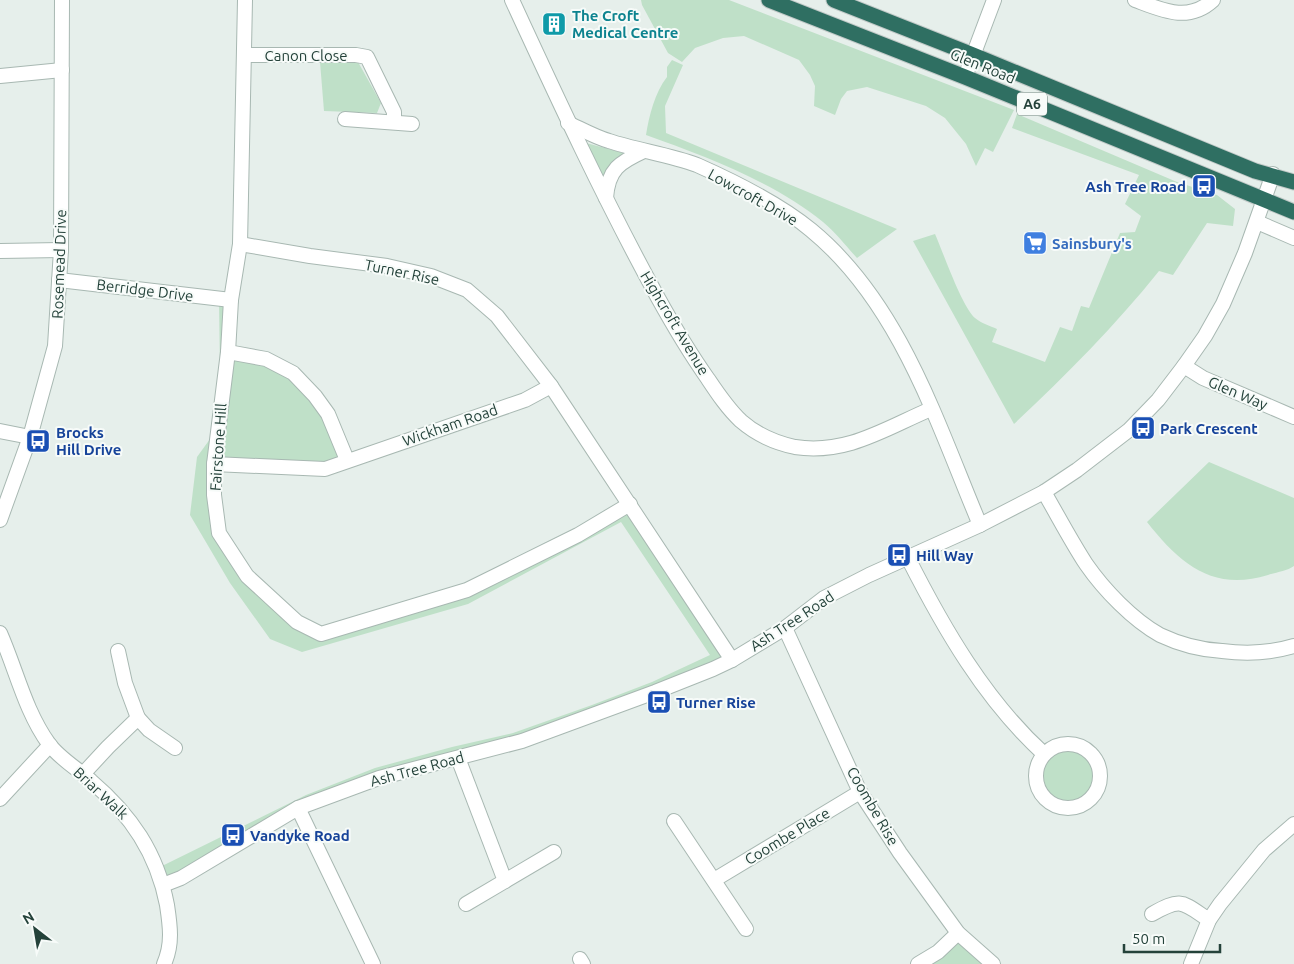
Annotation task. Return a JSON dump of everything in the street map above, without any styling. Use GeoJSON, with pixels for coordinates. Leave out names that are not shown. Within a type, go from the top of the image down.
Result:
{"type":"FeatureCollection","features":[{"type":"Feature","properties":{"kind":"highway","name":"Glen Road"},"geometry":{"type":"LineString","coordinates":[[769,0],[965,77],[1294,212]]}},
{"type":"Feature","properties":{"kind":"highway","name":"Glen Road"},"geometry":{"type":"LineString","coordinates":[[834,0],[1246,167],[1294,182]]}},
{"type":"Feature","properties":{"kind":"street","name":"Rosemead Drive"},"geometry":{"type":"LineString","coordinates":[[0,520],[30,437],[54,346],[61,250],[62,0]]}},
{"type":"Feature","properties":{"kind":"street","name":"Fairstone Hill"},"geometry":{"type":"LineString","coordinates":[[245,0],[240,244],[231,300],[228,352],[214,464],[214,495],[219,533],[247,576],[297,622],[321,634],[467,590],[578,535],[630,504]]}},
{"type":"Feature","properties":{"kind":"street","name":"Highcroft Avenue"},"geometry":{"type":"LineString","coordinates":[[512,0],[568,123],[680,339],[726,405],[741,421],[777,442],[813,449],[831,448],[864,439],[931,408]]}},
{"type":"Feature","properties":{"kind":"street"},"geometry":{"type":"LineString","coordinates":[[965,77],[994,0]]}},
{"type":"Feature","properties":{"kind":"street"},"geometry":{"type":"LineString","coordinates":[[1135,0],[1175,14],[1198,9],[1213,0]]}},
{"type":"Feature","properties":{"kind":"street","name":"Canon Close"},"geometry":{"type":"LineString","coordinates":[[366,57],[374,45]]}},
{"type":"Feature","properties":{"kind":"street","name":"Canon Close"},"geometry":{"type":"LineString","coordinates":[[244,55],[356,55],[366,57]]}},
{"type":"Feature","properties":{"kind":"street","name":"Canon Close"},"geometry":{"type":"LineString","coordinates":[[366,57],[394,112],[394,121]]}},
{"type":"Feature","properties":{"kind":"street"},"geometry":{"type":"LineString","coordinates":[[0,76],[62,70]]}},
{"type":"Feature","properties":{"kind":"street"},"geometry":{"type":"LineString","coordinates":[[345,119],[394,121],[412,124]]}},
{"type":"Feature","properties":{"kind":"street","name":"Lowcroft Drive"},"geometry":{"type":"LineString","coordinates":[[568,123],[607,141],[695,165],[743,188],[787,212],[811,230],[850,268],[879,307],[902,344],[918,376],[980,525]]}},
{"type":"Feature","properties":{"kind":"street"},"geometry":{"type":"LineString","coordinates":[[606,199],[607,183],[612,172],[623,161],[644,151]]}},
{"type":"Feature","properties":{"kind":"street","name":"Ash Tree Road"},"geometry":{"type":"LineString","coordinates":[[163,885],[181,878],[298,808],[378,778],[522,741],[656,692],[732,660],[785,628],[824,598],[980,525],[1044,492],[1077,470],[1129,430],[1158,400],[1184,366],[1205,336],[1223,304],[1273,174]]}},
{"type":"Feature","properties":{"kind":"street"},"geometry":{"type":"LineString","coordinates":[[1256,222],[1294,238]]}},
{"type":"Feature","properties":{"kind":"street","name":"Turner Rise"},"geometry":{"type":"LineString","coordinates":[[240,244],[310,256],[388,266],[431,276],[467,290],[497,316],[551,386],[732,660]]}},
{"type":"Feature","properties":{"kind":"street"},"geometry":{"type":"LineString","coordinates":[[0,251],[61,250]]}},
{"type":"Feature","properties":{"kind":"street","name":"Berridge Drive"},"geometry":{"type":"LineString","coordinates":[[59,280],[231,300]]}},
{"type":"Feature","properties":{"kind":"street"},"geometry":{"type":"LineString","coordinates":[[228,352],[266,359],[293,373],[316,396],[328,414],[347,460]]}},
{"type":"Feature","properties":{"kind":"street","name":"Glen Way"},"geometry":{"type":"LineString","coordinates":[[1184,366],[1203,378],[1294,417]]}},
{"type":"Feature","properties":{"kind":"street","name":"Wickham Road"},"geometry":{"type":"LineString","coordinates":[[214,464],[325,469],[524,400],[551,386]]}},
{"type":"Feature","properties":{"kind":"street"},"geometry":{"type":"LineString","coordinates":[[0,431],[30,437]]}},
{"type":"Feature","properties":{"kind":"street"},"geometry":{"type":"LineString","coordinates":[[1044,492],[1086,564],[1102,585],[1141,621],[1160,635],[1211,650],[1237,653],[1263,652],[1294,646]]}},
{"type":"Feature","properties":{"kind":"street"},"geometry":{"type":"LineString","coordinates":[[908,558],[929,599],[958,648],[999,703],[1032,743],[1044,754]]}},
{"type":"Feature","properties":{"kind":"street","name":"Coombe Rise"},"geometry":{"type":"LineString","coordinates":[[785,628],[860,792],[900,854],[958,933],[993,964]]}},
{"type":"Feature","properties":{"kind":"street","name":"Briar Walk"},"geometry":{"type":"LineString","coordinates":[[0,633],[38,727],[50,745],[104,791],[134,825],[146,844],[163,885],[170,922],[171,942],[169,954],[164,964]]}},
{"type":"Feature","properties":{"kind":"street"},"geometry":{"type":"LineString","coordinates":[[118,651],[125,683],[138,718],[149,730],[175,748]]}},
{"type":"Feature","properties":{"kind":"street"},"geometry":{"type":"LineString","coordinates":[[83,774],[138,718]]}},
{"type":"Feature","properties":{"kind":"street"},"geometry":{"type":"LineString","coordinates":[[1075,744],[1085,748],[1093,755],[1098,764],[1099,784],[1095,794],[1088,802],[1078,807],[1068,808],[1057,806],[1048,801],[1041,793],[1036,772],[1044,754],[1054,747],[1075,744]]}},
{"type":"Feature","properties":{"kind":"street"},"geometry":{"type":"LineString","coordinates":[[0,799],[50,745]]}},
{"type":"Feature","properties":{"kind":"street"},"geometry":{"type":"LineString","coordinates":[[458,758],[505,880]]}},
{"type":"Feature","properties":{"kind":"street","name":"Coombe Place"},"geometry":{"type":"LineString","coordinates":[[714,880],[860,792]]}},
{"type":"Feature","properties":{"kind":"street"},"geometry":{"type":"LineString","coordinates":[[298,808],[373,964]]}},
{"type":"Feature","properties":{"kind":"street"},"geometry":{"type":"LineString","coordinates":[[674,821],[746,929]]}},
{"type":"Feature","properties":{"kind":"street"},"geometry":{"type":"LineString","coordinates":[[1191,964],[1209,920],[1244,873],[1264,850],[1294,824]]}},
{"type":"Feature","properties":{"kind":"street"},"geometry":{"type":"LineString","coordinates":[[466,904],[554,852]]}},
{"type":"Feature","properties":{"kind":"street"},"geometry":{"type":"LineString","coordinates":[[1152,914],[1169,904],[1178,903],[1209,920]]}},
{"type":"Feature","properties":{"kind":"street"},"geometry":{"type":"LineString","coordinates":[[918,964],[938,952],[958,933]]}},
{"type":"Feature","properties":{"kind":"green space"},"geometry":{"type":"Polygon","coordinates":[[[641,0],[729,0],[1014,110],[993,152],[985,148],[976,166],[966,144],[945,118],[926,106],[867,87],[847,91],[841,99],[835,115],[814,106],[815,86],[810,75],[799,60],[744,36],[723,38],[695,48],[682,62],[668,53],[641,0]]]}},
{"type":"Feature","properties":{"kind":"green space"},"geometry":{"type":"Polygon","coordinates":[[[672,60],[683,65],[665,106],[666,133],[897,229],[857,258],[823,222],[783,194],[715,161],[646,135],[653,104],[667,77],[667,67],[672,60]]]}},
{"type":"Feature","properties":{"kind":"green space"},"geometry":{"type":"Polygon","coordinates":[[[320,62],[358,62],[381,103],[377,113],[324,111],[320,62]]]}},
{"type":"Feature","properties":{"kind":"green space"},"geometry":{"type":"Polygon","coordinates":[[[1017,114],[1177,182],[1217,195],[1235,209],[1233,226],[1207,223],[1173,275],[1159,271],[1089,350],[1014,424],[913,241],[935,234],[964,303],[977,320],[997,329],[992,342],[1045,362],[1060,327],[1072,331],[1081,306],[1089,308],[1120,233],[1135,232],[1141,216],[1125,204],[1139,175],[1012,128],[1017,114]]]}},
{"type":"Feature","properties":{"kind":"green space"},"geometry":{"type":"Polygon","coordinates":[[[586,143],[624,153],[617,159],[602,180],[586,143]]]}},
{"type":"Feature","properties":{"kind":"green space"},"geometry":{"type":"Polygon","coordinates":[[[219,299],[231,300],[228,352],[266,359],[315,396],[347,460],[325,469],[214,464],[219,533],[247,576],[321,634],[467,590],[630,504],[732,660],[655,692],[298,808],[163,885],[162,866],[306,795],[375,768],[513,733],[652,682],[710,655],[621,522],[468,604],[302,652],[270,639],[230,583],[190,515],[197,457],[210,439],[220,371],[219,299]]]}},
{"type":"Feature","properties":{"kind":"green space"},"geometry":{"type":"Polygon","coordinates":[[[1209,462],[1294,498],[1294,566],[1268,575],[1248,579],[1231,580],[1214,577],[1199,571],[1185,562],[1159,537],[1147,522],[1209,462]]]}},
{"type":"Feature","properties":{"kind":"green space"},"geometry":{"type":"Polygon","coordinates":[[[1068,749],[1078,751],[1087,757],[1093,766],[1095,776],[1093,786],[1087,795],[1078,801],[1068,803],[1058,801],[1049,795],[1043,786],[1041,776],[1043,766],[1049,757],[1058,751],[1068,749]]]}},
{"type":"Feature","properties":{"kind":"green space"},"geometry":{"type":"Polygon","coordinates":[[[958,933],[993,964],[918,964],[958,933]]]}},
{"type":"Feature","properties":{"kind":"place","name":"The Croft Medical Centre"},"geometry":{"type":"Point","coordinates":[554,24]}},
{"type":"Feature","properties":{"kind":"place","name":"Ash Tree Road"},"geometry":{"type":"Point","coordinates":[1204,186]}},
{"type":"Feature","properties":{"kind":"place","name":"Sainsbury's"},"geometry":{"type":"Point","coordinates":[1035,243]}},
{"type":"Feature","properties":{"kind":"place","name":"Park Crescent"},"geometry":{"type":"Point","coordinates":[1143,428]}},
{"type":"Feature","properties":{"kind":"place","name":"Brocks Hill Drive"},"geometry":{"type":"Point","coordinates":[38,441]}},
{"type":"Feature","properties":{"kind":"place","name":"Hill Way"},"geometry":{"type":"Point","coordinates":[899,555]}},
{"type":"Feature","properties":{"kind":"place","name":"Turner Rise"},"geometry":{"type":"Point","coordinates":[659,702]}},
{"type":"Feature","properties":{"kind":"place","name":"Vandyke Road"},"geometry":{"type":"Point","coordinates":[233,835]}}]}
